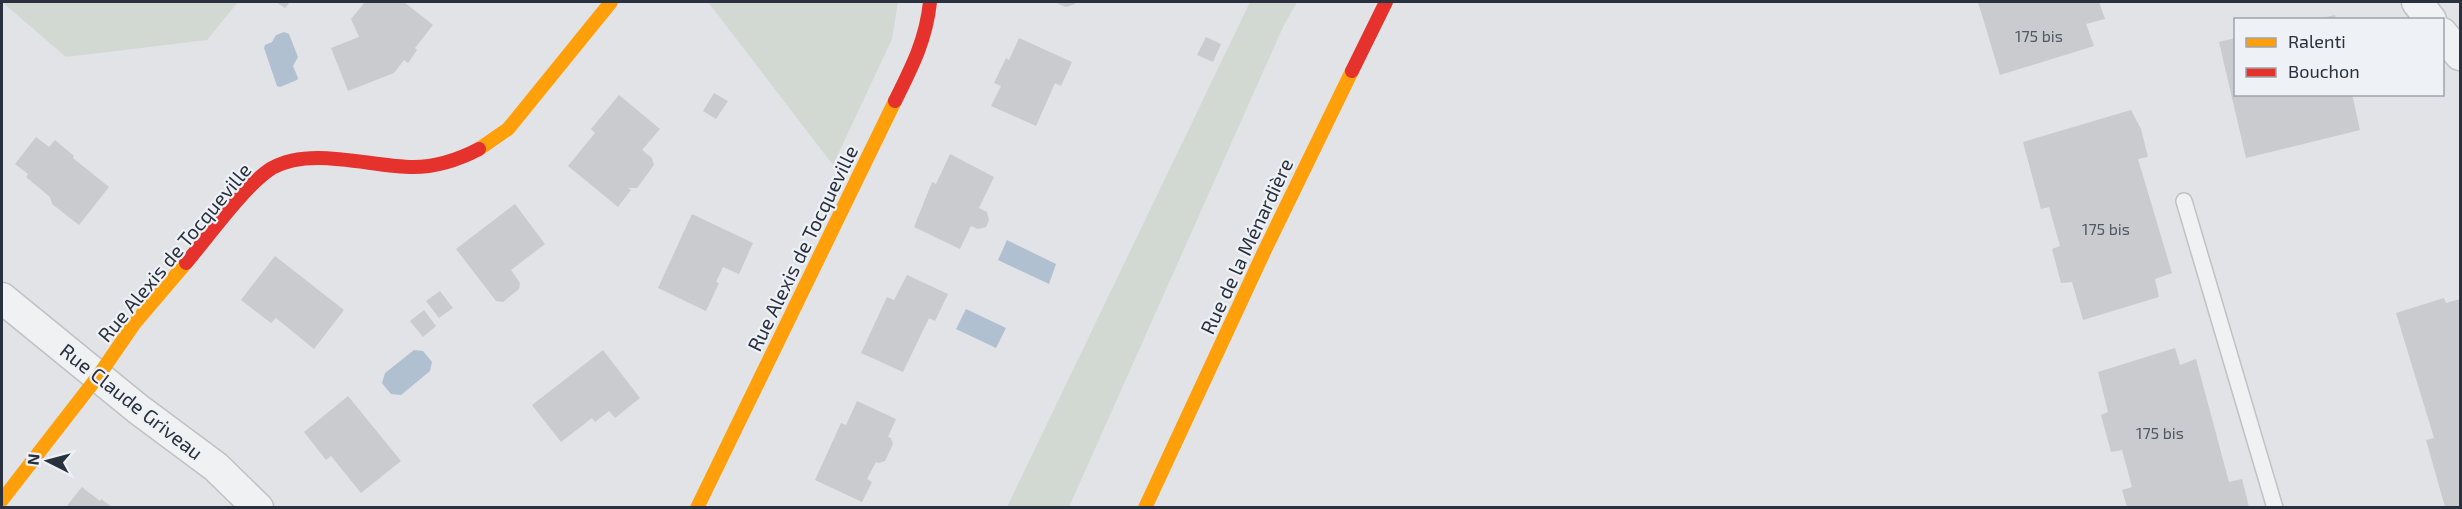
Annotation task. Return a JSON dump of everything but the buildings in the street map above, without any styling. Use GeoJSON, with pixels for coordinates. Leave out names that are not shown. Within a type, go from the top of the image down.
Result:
{"type":"FeatureCollection","features":[{"type":"Feature","properties":{"kind":"street","name":"Rue Alexis de Tocqueville"},"geometry":{"type":"LineString","coordinates":[[2,500],[99,375],[134,324],[259,177],[280,164],[311,157],[411,166],[434,165],[463,157],[489,144],[508,129],[611,2]]}},
{"type":"Feature","properties":{"kind":"street","name":"Rue Alexis de Tocqueville"},"geometry":{"type":"LineString","coordinates":[[697,507],[919,52],[927,28],[930,2]]}},
{"type":"Feature","properties":{"kind":"street","name":"Rue de la Ménardière"},"geometry":{"type":"LineString","coordinates":[[1144,507],[1263,254],[1386,2]]}},
{"type":"Feature","properties":{"kind":"street"},"geometry":{"type":"LineString","coordinates":[[2416,2],[2429,18]]}},
{"type":"Feature","properties":{"kind":"street"},"geometry":{"type":"LineString","coordinates":[[2444,35],[2460,55]]}},
{"type":"Feature","properties":{"kind":"street","name":"Rue Claude Griveau"},"geometry":{"type":"LineString","coordinates":[[2,298],[138,409],[216,467],[258,507]]}},
{"type":"Feature","properties":{"kind":"lane"},"geometry":{"type":"LineString","coordinates":[[2184,201],[2275,507]]}},
{"type":"Feature","properties":{"kind":"shaded area"},"geometry":{"type":"Polygon","coordinates":[[[2,2],[238,2],[207,40],[66,57],[2,2]]]}},
{"type":"Feature","properties":{"kind":"shaded area"},"geometry":{"type":"Polygon","coordinates":[[[708,2],[898,2],[892,39],[833,165],[708,2]]]}},
{"type":"Feature","properties":{"kind":"shaded area"},"geometry":{"type":"Polygon","coordinates":[[[1250,2],[1297,2],[1283,27],[1069,507],[1007,507],[1250,2]]]}},
{"type":"Feature","properties":{"kind":"water"},"geometry":{"type":"Polygon","coordinates":[[[284,32],[289,34],[298,57],[293,66],[298,78],[280,87],[277,86],[264,48],[272,42],[276,35],[284,32]]]}},
{"type":"Feature","properties":{"kind":"water"},"geometry":{"type":"Polygon","coordinates":[[[1007,240],[1056,264],[1049,284],[998,260],[1007,240]]]}},
{"type":"Feature","properties":{"kind":"water"},"geometry":{"type":"Polygon","coordinates":[[[966,309],[1006,328],[996,348],[956,329],[966,309]]]}},
{"type":"Feature","properties":{"kind":"water"},"geometry":{"type":"Polygon","coordinates":[[[414,350],[423,351],[432,362],[430,371],[401,395],[391,394],[382,383],[385,373],[414,350]]]}},
{"type":"Feature","properties":{"kind":"traffic: slow"},"geometry":{"type":"LineString","coordinates":[[479,149],[508,129],[611,2]]}},
{"type":"Feature","properties":{"kind":"traffic: slow"},"geometry":{"type":"LineString","coordinates":[[1145,508],[1263,254],[1352,71]]}},
{"type":"Feature","properties":{"kind":"traffic: slow"},"geometry":{"type":"LineString","coordinates":[[697,508],[895,101]]}},
{"type":"Feature","properties":{"kind":"traffic: slow"},"geometry":{"type":"LineString","coordinates":[[2,500],[99,375],[134,324],[186,263]]}},
{"type":"Feature","properties":{"kind":"traffic: jam"},"geometry":{"type":"LineString","coordinates":[[895,101],[922,41],[930,2]]}},
{"type":"Feature","properties":{"kind":"traffic: jam"},"geometry":{"type":"LineString","coordinates":[[1352,71],[1386,2]]}},
{"type":"Feature","properties":{"kind":"traffic: jam"},"geometry":{"type":"LineString","coordinates":[[186,263],[251,186],[272,168],[288,162],[323,158],[422,167],[447,162],[479,149]]}}]}
